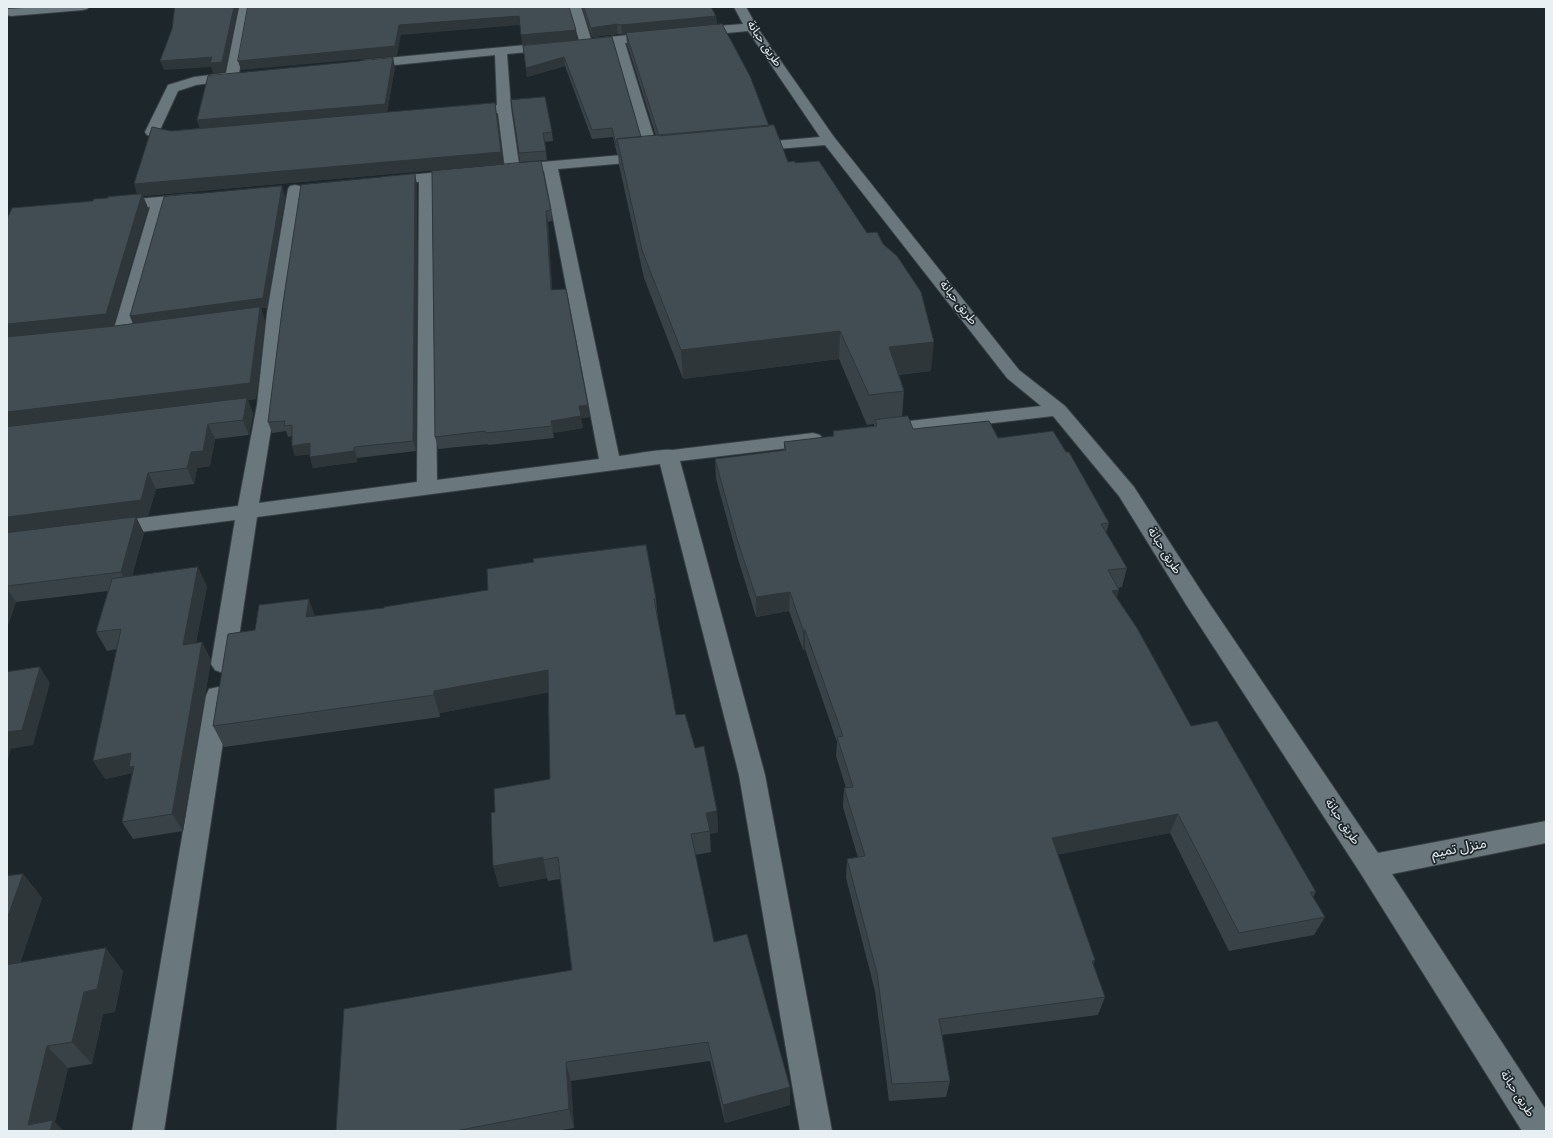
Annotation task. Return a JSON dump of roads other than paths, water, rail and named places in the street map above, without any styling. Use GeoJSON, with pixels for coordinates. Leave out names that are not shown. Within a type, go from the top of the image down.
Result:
{"type":"FeatureCollection","features":[{"type":"Feature","properties":{"kind":"street"},"geometry":{"type":"LineString","coordinates":[[7,12],[11,13],[83,7]]}},
{"type":"Feature","properties":{"kind":"street"},"geometry":{"type":"LineString","coordinates":[[232,76],[245,7]]}},
{"type":"Feature","properties":{"kind":"street"},"geometry":{"type":"LineString","coordinates":[[575,7],[586,43]]}},
{"type":"Feature","properties":{"kind":"street","name":"طريق حبانة"},"geometry":{"type":"LineString","coordinates":[[740,7],[751,27],[829,140],[1013,374],[1058,410],[1127,492],[1195,600],[1371,866],[1541,1131]]}},
{"type":"Feature","properties":{"kind":"street"},"geometry":{"type":"LineString","coordinates":[[680,34],[751,27]]}},
{"type":"Feature","properties":{"kind":"street"},"geometry":{"type":"LineString","coordinates":[[351,65],[501,52],[665,35]]}},
{"type":"Feature","properties":{"kind":"street"},"geometry":{"type":"LineString","coordinates":[[618,39],[653,156]]}},
{"type":"Feature","properties":{"kind":"street"},"geometry":{"type":"LineString","coordinates":[[501,52],[504,108],[514,169]]}},
{"type":"Feature","properties":{"kind":"street"},"geometry":{"type":"LineString","coordinates":[[191,136],[175,137],[152,132],[173,88],[194,82],[248,75]]}},
{"type":"Feature","properties":{"kind":"street"},"geometry":{"type":"LineString","coordinates":[[450,113],[504,108]]}},
{"type":"Feature","properties":{"kind":"street"},"geometry":{"type":"LineString","coordinates":[[738,148],[829,140]]}},
{"type":"Feature","properties":{"kind":"street"},"geometry":{"type":"LineString","coordinates":[[499,170],[668,155]]}},
{"type":"Feature","properties":{"kind":"street"},"geometry":{"type":"LineString","coordinates":[[550,166],[610,463]]}},
{"type":"Feature","properties":{"kind":"street"},"geometry":{"type":"LineString","coordinates":[[372,182],[477,172]]}},
{"type":"Feature","properties":{"kind":"street"},"geometry":{"type":"LineString","coordinates":[[426,178],[427,487]]}},
{"type":"Feature","properties":{"kind":"street"},"geometry":{"type":"LineString","coordinates":[[148,1131],[198,827],[247,512],[268,314],[295,189]]}},
{"type":"Feature","properties":{"kind":"street"},"geometry":{"type":"LineString","coordinates":[[106,206],[204,198]]}},
{"type":"Feature","properties":{"kind":"street"},"geometry":{"type":"LineString","coordinates":[[121,335],[159,202]]}},
{"type":"Feature","properties":{"kind":"street"},"geometry":{"type":"LineString","coordinates":[[867,432],[1058,410]]}},
{"type":"Feature","properties":{"kind":"street"},"geometry":{"type":"LineString","coordinates":[[94,530],[247,512],[668,455],[827,437]]}},
{"type":"Feature","properties":{"kind":"street"},"geometry":{"type":"LineString","coordinates":[[668,455],[752,775],[816,1131]]}},
{"type":"Feature","properties":{"kind":"street","name":"منزل تميم"},"geometry":{"type":"LineString","coordinates":[[1371,866],[1546,832]]}}]}
